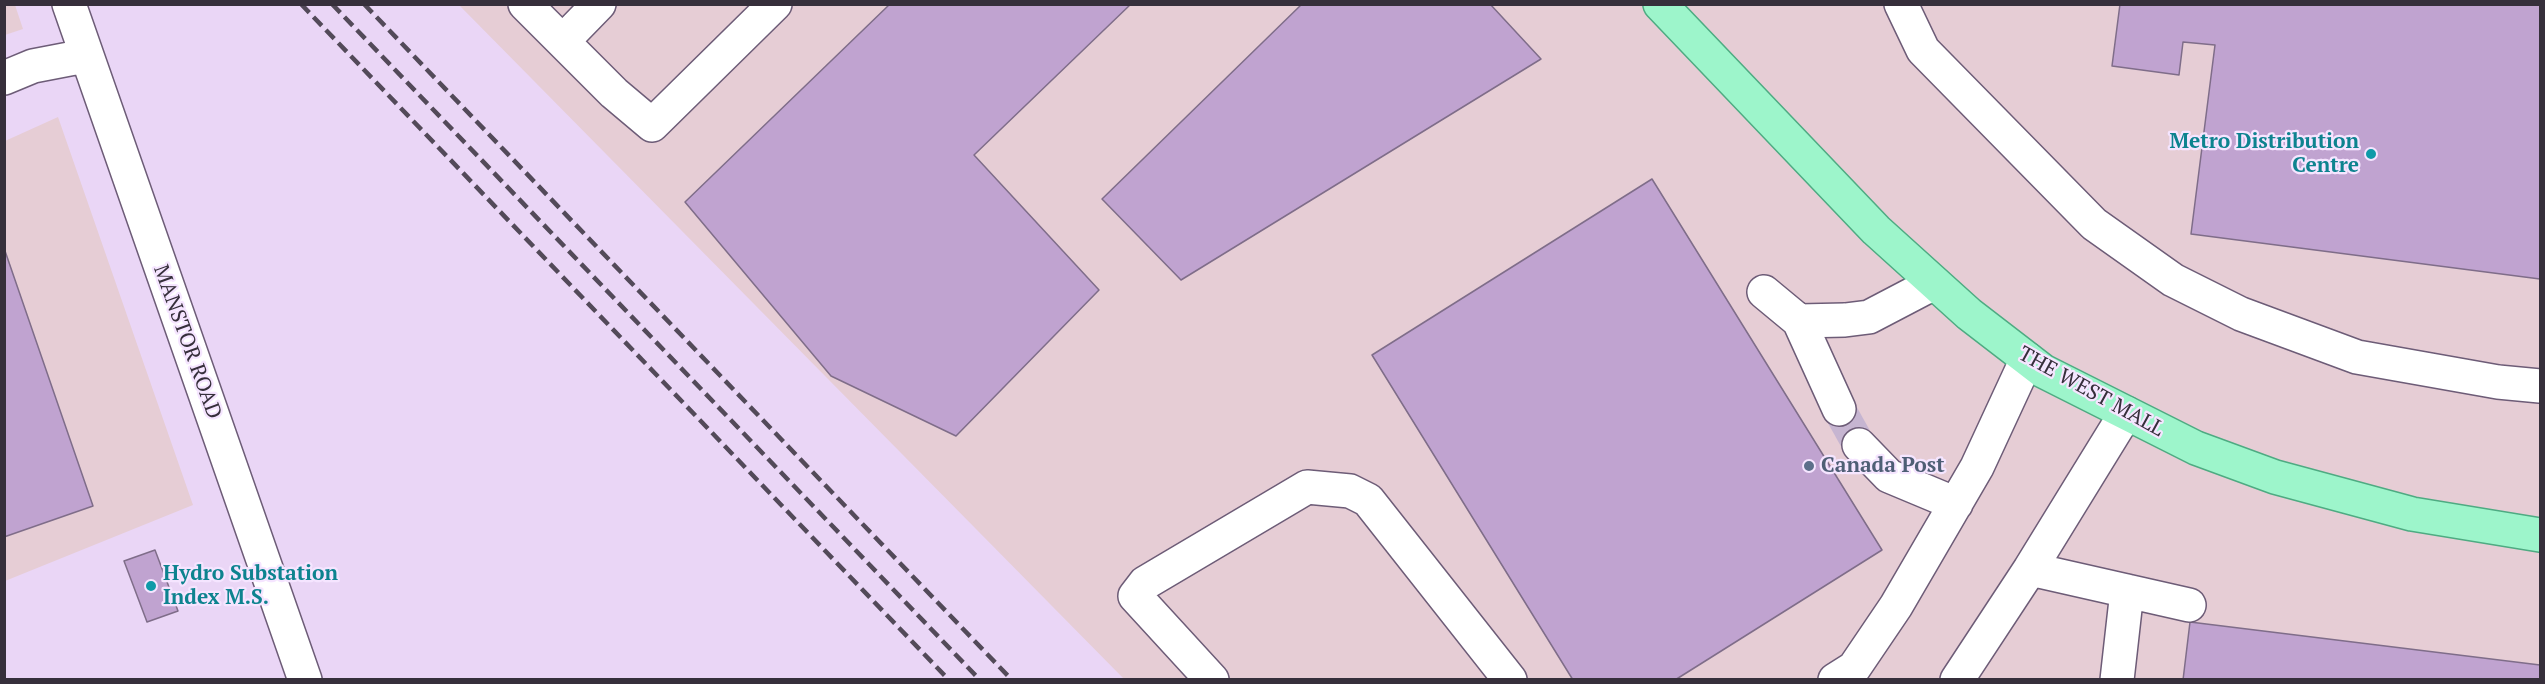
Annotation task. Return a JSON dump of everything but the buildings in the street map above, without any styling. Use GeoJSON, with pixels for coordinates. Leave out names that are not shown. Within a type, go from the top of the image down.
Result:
{"type":"FeatureCollection","features":[{"type":"Feature","properties":{"kind":"main road","name":"THE WEST MALL"},"geometry":{"type":"LineString","coordinates":[[1659,4],[1876,230],[1969,314],[2043,371],[2196,448],[2275,477],[2412,514],[2541,535]]}},
{"type":"Feature","properties":{"kind":"street","name":"MANSTOR ROAD"},"geometry":{"type":"LineString","coordinates":[[69,4],[85,56],[305,680]]}},
{"type":"Feature","properties":{"kind":"street"},"geometry":{"type":"LineString","coordinates":[[562,41],[599,4]]}},
{"type":"Feature","properties":{"kind":"street"},"geometry":{"type":"LineString","coordinates":[[532,7],[614,93],[652,125],[775,4]]}},
{"type":"Feature","properties":{"kind":"street"},"geometry":{"type":"LineString","coordinates":[[1905,6],[1923,50],[2094,224],[2173,280],[2241,314],[2357,357],[2498,382],[2541,386]]}},
{"type":"Feature","properties":{"kind":"street"},"geometry":{"type":"LineString","coordinates":[[4,78],[33,66],[85,56]]}},
{"type":"Feature","properties":{"kind":"street"},"geometry":{"type":"LineString","coordinates":[[1799,321],[1869,317],[1934,283]]}},
{"type":"Feature","properties":{"kind":"street"},"geometry":{"type":"LineString","coordinates":[[1764,292],[1799,321],[1839,409]]}},
{"type":"Feature","properties":{"kind":"street"},"geometry":{"type":"LineString","coordinates":[[1847,676],[1896,606],[1977,467],[2026,359]]}},
{"type":"Feature","properties":{"kind":"street"},"geometry":{"type":"LineString","coordinates":[[1957,680],[2030,569],[2126,413]]}},
{"type":"Feature","properties":{"kind":"street"},"geometry":{"type":"LineString","coordinates":[[1859,445],[1889,476],[1956,504]]}},
{"type":"Feature","properties":{"kind":"street"},"geometry":{"type":"LineString","coordinates":[[1212,680],[1135,596],[1145,583],[1307,487],[1350,491],[1368,500],[1510,680]]}},
{"type":"Feature","properties":{"kind":"street"},"geometry":{"type":"LineString","coordinates":[[2030,569],[2189,605]]}},
{"type":"Feature","properties":{"kind":"street"},"geometry":{"type":"LineString","coordinates":[[2117,680],[2127,591]]}},
{"type":"Feature","properties":{"kind":"shaded area"},"geometry":{"type":"Polygon","coordinates":[[[5,4],[15,5],[23,29],[5,35],[5,4]]]}},
{"type":"Feature","properties":{"kind":"shaded area"},"geometry":{"type":"Polygon","coordinates":[[[459,5],[2540,5],[2540,679],[1124,679],[459,5]]]}},
{"type":"Feature","properties":{"kind":"shaded area"},"geometry":{"type":"Polygon","coordinates":[[[58,117],[193,505],[5,581],[5,141],[58,117]]]}},
{"type":"Feature","properties":{"kind":"tunnel"},"geometry":{"type":"LineString","coordinates":[[1839,409],[1859,445]]}},
{"type":"Feature","properties":{"kind":"railway"},"geometry":{"type":"LineString","coordinates":[[301,4],[949,680]]}},
{"type":"Feature","properties":{"kind":"railway"},"geometry":{"type":"LineString","coordinates":[[332,4],[980,680]]}},
{"type":"Feature","properties":{"kind":"railway"},"geometry":{"type":"LineString","coordinates":[[364,4],[1012,680]]}},
{"type":"Feature","properties":{"kind":"place","name":"Metro Distribution Centre"},"geometry":{"type":"Point","coordinates":[2371,154]}},
{"type":"Feature","properties":{"kind":"place","name":"Canada Post"},"geometry":{"type":"Point","coordinates":[1809,466]}},
{"type":"Feature","properties":{"kind":"place","name":"Hydro Substation Index M.S."},"geometry":{"type":"Point","coordinates":[151,586]}}]}
